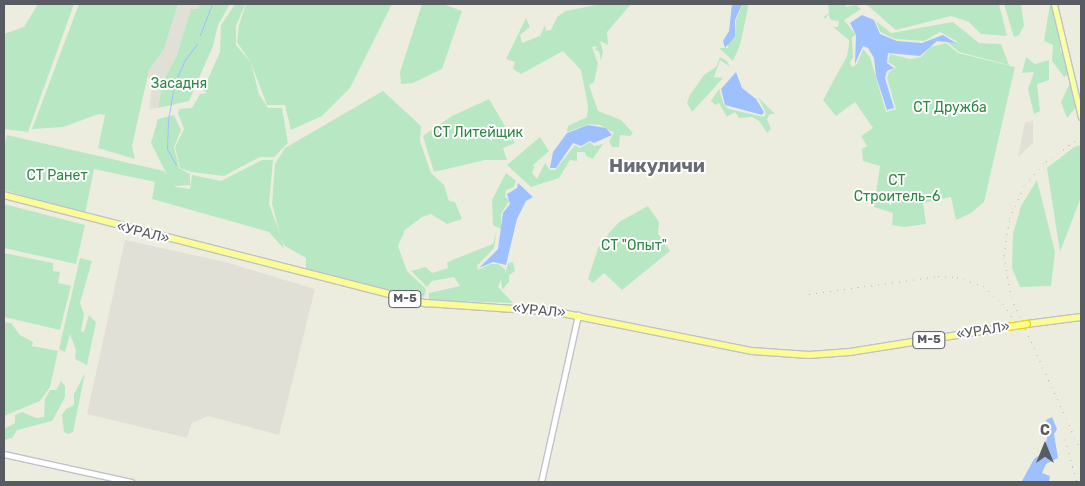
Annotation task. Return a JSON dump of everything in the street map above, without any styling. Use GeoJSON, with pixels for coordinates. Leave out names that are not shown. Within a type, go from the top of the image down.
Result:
{"type":"FeatureCollection","features":[{"type":"Feature","properties":{"kind":"highway","name":"«УРАЛ»"},"geometry":{"type":"LineString","coordinates":[[4,195],[418,302],[578,315],[720,346],[809,355],[850,352],[1081,317]]}},
{"type":"Feature","properties":{"kind":"main road"},"geometry":{"type":"LineString","coordinates":[[1055,4],[1081,108],[1081,117]]}},
{"type":"Feature","properties":{"kind":"main road"},"geometry":{"type":"LineString","coordinates":[[541,482],[578,315]]}},
{"type":"Feature","properties":{"kind":"main road"},"geometry":{"type":"LineString","coordinates":[[4,454],[131,482]]}},
{"type":"Feature","properties":{"kind":"shaded area"},"geometry":{"type":"Polygon","coordinates":[[[178,4],[200,4],[198,9],[191,10],[177,55],[162,84],[158,108],[149,109],[153,79],[148,78],[149,70],[164,49],[178,4]]]}},
{"type":"Feature","properties":{"kind":"shaded area"},"geometry":{"type":"Polygon","coordinates":[[[1033,121],[1033,143],[1018,157],[1025,122],[1033,121]]]}},
{"type":"Feature","properties":{"kind":"shaded area"},"geometry":{"type":"Polygon","coordinates":[[[125,240],[225,262],[315,289],[279,435],[208,416],[192,423],[187,438],[87,414],[125,240]]]}},
{"type":"Feature","properties":{"kind":"green space","name":"СТ Ранет"},"geometry":{"type":"Polygon","coordinates":[[[38,4],[74,4],[28,132],[4,129],[4,34],[24,27],[38,4]]]}},
{"type":"Feature","properties":{"kind":"green space"},"geometry":{"type":"Polygon","coordinates":[[[79,4],[178,4],[164,49],[149,70],[132,146],[135,159],[98,148],[105,115],[99,114],[63,127],[32,129],[79,4]]]}},
{"type":"Feature","properties":{"kind":"green space","name":"Засадня"},"geometry":{"type":"Polygon","coordinates":[[[200,4],[230,4],[218,25],[213,46],[189,101],[158,108],[162,84],[177,55],[191,9],[198,9],[200,4]]]}},
{"type":"Feature","properties":{"kind":"green space"},"geometry":{"type":"Polygon","coordinates":[[[235,4],[245,5],[236,26],[236,45],[251,63],[259,94],[268,108],[282,108],[288,143],[274,157],[260,157],[224,176],[191,172],[180,168],[175,147],[184,129],[178,113],[179,109],[192,108],[200,94],[207,93],[203,90],[220,52],[221,25],[235,4]]]}},
{"type":"Feature","properties":{"kind":"green space"},"geometry":{"type":"Polygon","coordinates":[[[246,4],[392,4],[350,88],[322,116],[291,130],[285,105],[267,105],[251,63],[237,42],[239,25],[246,4]]]}},
{"type":"Feature","properties":{"kind":"green space"},"geometry":{"type":"Polygon","coordinates":[[[422,4],[443,4],[462,11],[442,69],[413,83],[401,84],[400,72],[422,4]]]}},
{"type":"Feature","properties":{"kind":"green space"},"geometry":{"type":"Polygon","coordinates":[[[601,4],[631,4],[607,32],[608,45],[600,41],[603,51],[601,61],[599,51],[595,50],[597,46],[592,47],[598,64],[594,82],[589,85],[598,111],[621,120],[633,133],[630,136],[620,135],[619,147],[612,147],[609,141],[614,133],[600,125],[589,124],[567,132],[568,126],[587,117],[588,106],[581,70],[563,51],[521,74],[513,69],[515,62],[506,59],[526,18],[530,27],[520,35],[522,43],[540,36],[545,25],[546,31],[551,30],[557,17],[566,11],[601,4]]]}},
{"type":"Feature","properties":{"kind":"green space"},"geometry":{"type":"Polygon","coordinates":[[[743,4],[748,4],[748,8],[740,45],[733,61],[719,48],[728,48],[728,43],[735,38],[736,20],[743,4]]]}},
{"type":"Feature","properties":{"kind":"green space","name":"СТ Дружба"},"geometry":{"type":"Polygon","coordinates":[[[828,4],[845,4],[846,7],[860,4],[857,6],[861,9],[844,20],[856,35],[852,37],[853,57],[850,63],[852,67],[857,64],[863,49],[870,57],[886,112],[896,109],[887,78],[889,72],[896,67],[888,62],[890,54],[910,59],[921,57],[930,47],[946,43],[958,53],[1015,67],[984,202],[971,213],[956,220],[951,197],[923,203],[926,224],[904,227],[892,225],[893,213],[874,207],[880,166],[863,161],[862,149],[867,146],[861,136],[873,128],[855,102],[836,116],[823,100],[847,56],[849,44],[849,40],[833,27],[838,27],[839,21],[831,20],[828,14],[826,19],[823,17],[829,13],[828,4]]]}},
{"type":"Feature","properties":{"kind":"green space"},"geometry":{"type":"Polygon","coordinates":[[[866,4],[999,4],[1007,36],[981,34],[969,22],[951,16],[896,30],[866,4]]]}},
{"type":"Feature","properties":{"kind":"green space"},"geometry":{"type":"Polygon","coordinates":[[[1004,4],[1021,4],[1024,26],[1019,35],[1014,37],[1004,4]]]}},
{"type":"Feature","properties":{"kind":"green space"},"geometry":{"type":"Polygon","coordinates":[[[1050,4],[1052,4],[1062,41],[1060,50],[1065,56],[1070,74],[1064,77],[1052,61],[1053,45],[1044,41],[1050,4]]]}},
{"type":"Feature","properties":{"kind":"green space"},"geometry":{"type":"Polygon","coordinates":[[[876,21],[891,33],[953,22],[979,43],[1001,44],[1009,65],[959,52],[947,42],[958,42],[940,32],[924,41],[895,39],[880,32],[876,21]]]}},
{"type":"Feature","properties":{"kind":"green space"},"geometry":{"type":"Polygon","coordinates":[[[720,57],[727,61],[730,67],[720,60],[714,77],[723,78],[692,112],[687,103],[690,95],[704,75],[716,67],[720,57]]]}},
{"type":"Feature","properties":{"kind":"green space"},"geometry":{"type":"Polygon","coordinates":[[[1026,57],[1035,64],[1049,60],[1049,80],[1037,84],[1040,111],[1034,114],[1028,89],[1034,72],[1022,73],[1026,57]]]}},
{"type":"Feature","properties":{"kind":"green space"},"geometry":{"type":"Polygon","coordinates":[[[1071,81],[1077,106],[1067,118],[1061,102],[1071,81]]]}},
{"type":"Feature","properties":{"kind":"green space"},"geometry":{"type":"Polygon","coordinates":[[[719,89],[724,105],[729,109],[764,117],[766,113],[758,97],[775,114],[770,114],[767,119],[771,129],[767,133],[759,121],[752,117],[739,118],[735,112],[727,117],[719,103],[715,105],[711,101],[719,89]]]}},
{"type":"Feature","properties":{"kind":"green space"},"geometry":{"type":"Polygon","coordinates":[[[383,91],[421,126],[420,141],[431,173],[444,185],[449,201],[455,202],[462,219],[447,224],[431,214],[422,217],[405,230],[398,246],[407,271],[426,289],[424,297],[387,291],[306,271],[306,258],[285,246],[282,240],[284,249],[269,232],[152,199],[155,182],[94,169],[85,214],[4,190],[4,146],[7,135],[164,171],[167,175],[151,143],[158,119],[174,115],[181,130],[174,147],[179,168],[190,174],[190,185],[176,186],[173,182],[176,187],[190,189],[192,175],[221,181],[262,160],[273,160],[269,204],[280,234],[272,204],[275,164],[285,148],[383,91]]]}},
{"type":"Feature","properties":{"kind":"green space","name":"СТ Литейщик"},"geometry":{"type":"Polygon","coordinates":[[[489,99],[515,143],[503,148],[507,160],[485,160],[434,172],[423,136],[452,116],[489,99]]]}},
{"type":"Feature","properties":{"kind":"green space"},"geometry":{"type":"Polygon","coordinates":[[[540,137],[549,151],[532,166],[535,166],[532,173],[537,179],[545,163],[550,170],[555,170],[575,145],[580,148],[590,142],[594,146],[603,144],[593,159],[586,156],[585,152],[577,152],[577,161],[570,160],[559,178],[531,187],[507,165],[540,137]]]}},
{"type":"Feature","properties":{"kind":"green space"},"geometry":{"type":"Polygon","coordinates":[[[1081,145],[1081,197],[1060,252],[1047,168],[1074,147],[1081,145]]]}},
{"type":"Feature","properties":{"kind":"green space"},"geometry":{"type":"Polygon","coordinates":[[[506,173],[516,181],[514,187],[506,190],[505,196],[509,201],[501,214],[501,229],[493,225],[492,200],[506,173]]]}},
{"type":"Feature","properties":{"kind":"green space"},"geometry":{"type":"Polygon","coordinates":[[[1037,180],[1055,252],[1051,286],[1020,287],[1012,268],[1013,234],[1021,206],[1037,180]]]}},
{"type":"Feature","properties":{"kind":"green space"},"geometry":{"type":"Polygon","coordinates":[[[4,204],[85,225],[76,264],[4,248],[4,204]]]}},
{"type":"Feature","properties":{"kind":"green space","name":"СТ \"Опыт\""},"geometry":{"type":"Polygon","coordinates":[[[648,206],[659,222],[658,234],[670,251],[622,290],[604,273],[593,283],[588,279],[598,248],[619,222],[648,206]]]}},
{"type":"Feature","properties":{"kind":"green space"},"geometry":{"type":"Polygon","coordinates":[[[497,230],[494,248],[477,266],[478,270],[490,264],[498,264],[505,269],[505,274],[508,263],[513,262],[515,271],[509,275],[509,282],[502,290],[501,279],[498,287],[513,303],[429,300],[429,293],[460,286],[454,277],[432,281],[427,287],[411,271],[426,267],[432,273],[448,268],[447,263],[452,260],[493,244],[497,230]]]}},
{"type":"Feature","properties":{"kind":"green space"},"geometry":{"type":"Polygon","coordinates":[[[4,253],[53,263],[53,271],[60,272],[58,283],[71,286],[60,330],[4,317],[4,253]]]}},
{"type":"Feature","properties":{"kind":"green space"},"geometry":{"type":"Polygon","coordinates":[[[80,258],[92,261],[80,303],[84,314],[81,331],[84,332],[89,315],[96,322],[87,365],[75,359],[76,350],[70,334],[65,352],[59,349],[80,258]]]}},
{"type":"Feature","properties":{"kind":"green space"},"geometry":{"type":"Polygon","coordinates":[[[4,322],[11,323],[20,335],[33,342],[32,346],[58,351],[50,387],[40,401],[4,416],[4,322]]]}},
{"type":"Feature","properties":{"kind":"green space"},"geometry":{"type":"Polygon","coordinates":[[[85,373],[73,432],[69,434],[64,432],[62,415],[66,409],[74,405],[74,394],[85,373]]]}},
{"type":"Feature","properties":{"kind":"green space"},"geometry":{"type":"Polygon","coordinates":[[[61,381],[65,386],[65,397],[52,421],[17,430],[12,438],[4,440],[4,429],[15,423],[15,415],[22,412],[36,418],[44,417],[45,399],[50,390],[56,390],[61,381]]]}},
{"type":"Feature","properties":{"kind":"water"},"geometry":{"type":"Polygon","coordinates":[[[732,4],[742,5],[735,20],[735,37],[725,48],[723,41],[729,31],[732,4]]]}},
{"type":"Feature","properties":{"kind":"water"},"geometry":{"type":"Polygon","coordinates":[[[862,15],[874,20],[880,34],[897,41],[922,43],[943,35],[956,43],[937,41],[920,56],[888,53],[887,63],[894,68],[887,71],[885,78],[894,108],[887,110],[876,76],[874,58],[868,48],[863,46],[855,64],[856,35],[850,23],[862,15]]]}},
{"type":"Feature","properties":{"kind":"water"},"geometry":{"type":"Polygon","coordinates":[[[736,72],[742,88],[756,99],[764,112],[762,115],[725,105],[721,89],[736,72]]]}},
{"type":"Feature","properties":{"kind":"water"},"geometry":{"type":"Polygon","coordinates":[[[588,125],[606,128],[612,135],[594,143],[590,141],[581,146],[573,143],[556,168],[550,168],[553,152],[567,133],[588,125]]]}},
{"type":"Feature","properties":{"kind":"water"},"geometry":{"type":"Polygon","coordinates":[[[518,183],[533,197],[526,201],[517,219],[506,265],[493,262],[479,268],[498,249],[503,213],[510,204],[507,194],[517,188],[518,183]]]}},
{"type":"Feature","properties":{"kind":"water"},"geometry":{"type":"Polygon","coordinates":[[[1052,417],[1057,429],[1054,434],[1058,458],[1046,464],[1042,473],[1050,476],[1049,482],[1014,482],[1022,481],[1034,459],[1043,453],[1049,431],[1046,420],[1052,417]]]}},
{"type":"Feature","properties":{"kind":"waterway"},"geometry":{"type":"LineString","coordinates":[[200,35],[212,4]]}},
{"type":"Feature","properties":{"kind":"waterway"},"geometry":{"type":"LineString","coordinates":[[176,165],[167,149],[168,120],[174,85],[184,61],[197,44]]}},
{"type":"Feature","properties":{"kind":"railway"},"geometry":{"type":"LineString","coordinates":[[1081,137],[1044,163],[1024,186],[1009,220],[1004,256],[1011,297],[1081,451]]}},
{"type":"Feature","properties":{"kind":"railway"},"geometry":{"type":"LineString","coordinates":[[809,294],[938,276],[957,277],[983,286],[1003,304],[1015,321]]}},
{"type":"Feature","properties":{"kind":"railway"},"geometry":{"type":"LineString","coordinates":[[1065,439],[1077,482]]}},
{"type":"Feature","properties":{"kind":"district","name":"Никуличи"},"geometry":{"type":"Point","coordinates":[657,166]}},
{"type":"Feature","properties":{"kind":"park label","name":"СТ Строитель-6"},"geometry":{"type":"Point","coordinates":[897,190]}}]}
